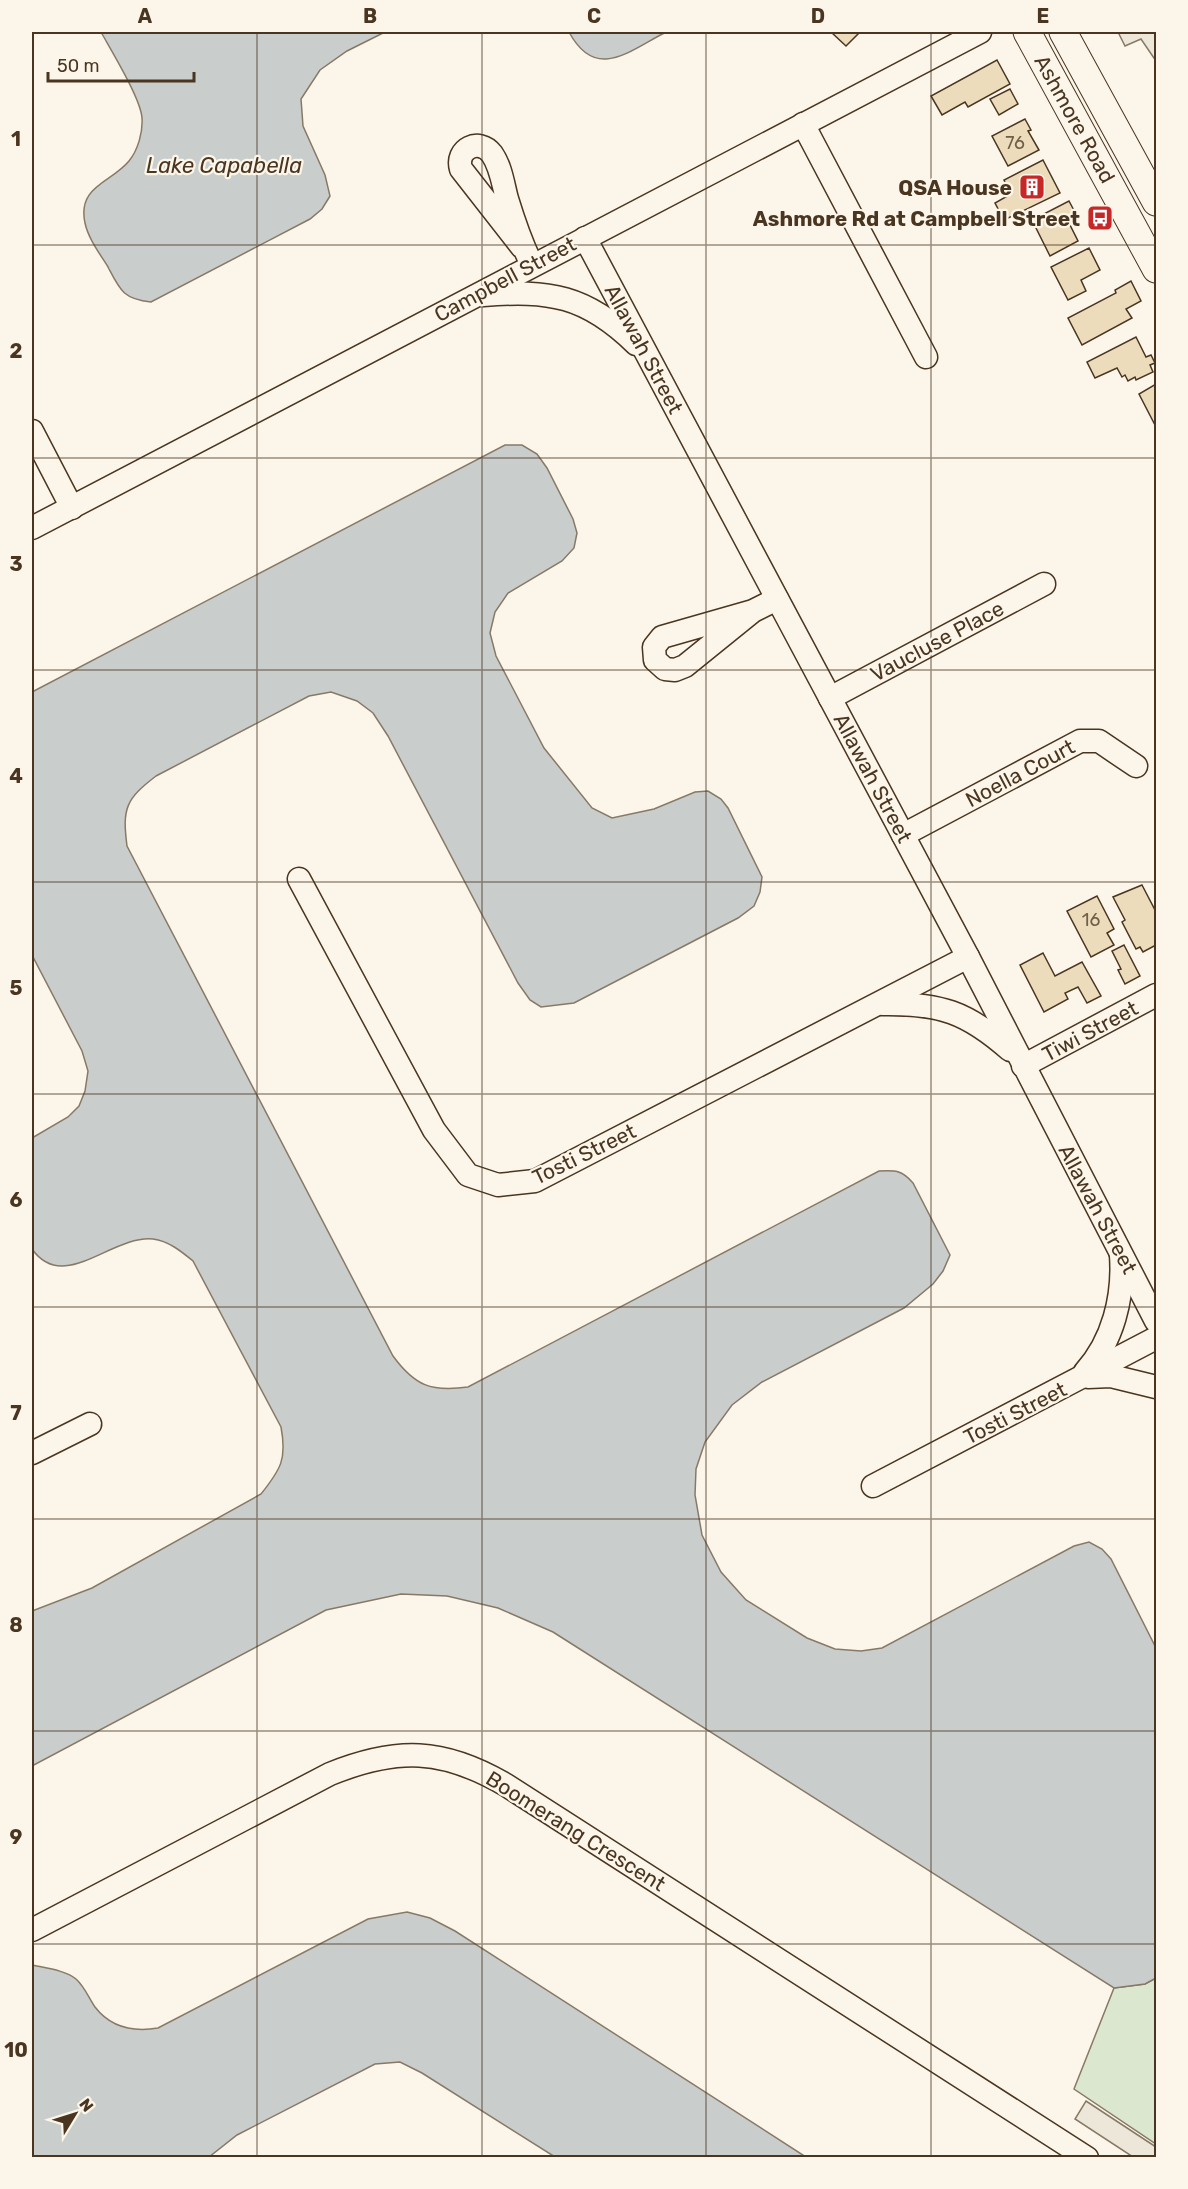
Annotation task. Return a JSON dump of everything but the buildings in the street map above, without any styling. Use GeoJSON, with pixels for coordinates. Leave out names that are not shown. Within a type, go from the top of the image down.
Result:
{"type":"FeatureCollection","features":[{"type":"Feature","properties":{"kind":"main road","name":"Ashmore Road"},"geometry":{"type":"LineString","coordinates":[[1027,32],[1156,269]]}},
{"type":"Feature","properties":{"kind":"main road","name":"Ashmore Road"},"geometry":{"type":"LineString","coordinates":[[1063,32],[1156,202]]}},
{"type":"Feature","properties":{"kind":"street","name":"Campbell Street"},"geometry":{"type":"LineString","coordinates":[[32,528],[474,296],[527,256],[585,238],[980,32]]}},
{"type":"Feature","properties":{"kind":"street"},"geometry":{"type":"LineString","coordinates":[[803,124],[927,357]]}},
{"type":"Feature","properties":{"kind":"street","name":"Allawah Street"},"geometry":{"type":"LineString","coordinates":[[585,238],[968,957],[1156,1321]]}},
{"type":"Feature","properties":{"kind":"street"},"geometry":{"type":"LineString","coordinates":[[474,296],[530,292],[574,301],[614,324],[649,358]]}},
{"type":"Feature","properties":{"kind":"street"},"geometry":{"type":"LineString","coordinates":[[32,431],[72,508]]}},
{"type":"Feature","properties":{"kind":"street","name":"Vaucluse Place"},"geometry":{"type":"LineString","coordinates":[[830,698],[1044,584]]}},
{"type":"Feature","properties":{"kind":"street"},"geometry":{"type":"LineString","coordinates":[[753,611],[777,599]]}},
{"type":"Feature","properties":{"kind":"street","name":"Noella Court"},"geometry":{"type":"LineString","coordinates":[[903,835],[1080,741],[1099,741],[1136,766]]}},
{"type":"Feature","properties":{"kind":"street","name":"Tosti Street"},"geometry":{"type":"LineString","coordinates":[[298,879],[434,1130],[468,1174],[498,1185],[535,1181],[968,957]]}},
{"type":"Feature","properties":{"kind":"street","name":"Tiwi Street"},"geometry":{"type":"LineString","coordinates":[[1020,1061],[1156,995]]}},
{"type":"Feature","properties":{"kind":"street"},"geometry":{"type":"LineString","coordinates":[[879,1004],[922,1005],[952,1011],[984,1028],[1020,1061]]}},
{"type":"Feature","properties":{"kind":"street"},"geometry":{"type":"LineString","coordinates":[[1078,1380],[1098,1356],[1113,1325],[1120,1293],[1121,1253]]}},
{"type":"Feature","properties":{"kind":"street","name":"Tosti Street"},"geometry":{"type":"LineString","coordinates":[[873,1486],[1156,1338]]}},
{"type":"Feature","properties":{"kind":"street"},"geometry":{"type":"LineString","coordinates":[[1078,1380],[1097,1375],[1111,1376],[1156,1387]]}},
{"type":"Feature","properties":{"kind":"street"},"geometry":{"type":"LineString","coordinates":[[32,1453],[90,1424]]}},
{"type":"Feature","properties":{"kind":"street","name":"Boomerang Crescent"},"geometry":{"type":"LineString","coordinates":[[32,1930],[330,1774],[361,1762],[395,1756],[438,1758],[482,1770],[1087,2157]]}},
{"type":"Feature","properties":{"kind":"green space"},"geometry":{"type":"Polygon","coordinates":[[[1156,1978],[1156,2144],[1074,2089],[1114,1988],[1145,1984],[1156,1978]]]}},
{"type":"Feature","properties":{"kind":"shaded area"},"geometry":{"type":"Polygon","coordinates":[[[1118,32],[1156,32],[1156,61],[1141,39],[1125,46],[1118,32]]]}},
{"type":"Feature","properties":{"kind":"shaded area"},"geometry":{"type":"Polygon","coordinates":[[[1086,2101],[1156,2147],[1156,2157],[1133,2157],[1075,2119],[1086,2101]]]}},
{"type":"Feature","properties":{"kind":"water","name":"Lake Capabella"},"geometry":{"type":"Polygon","coordinates":[[[101,32],[385,32],[347,51],[320,70],[301,99],[303,126],[325,175],[330,196],[322,209],[310,219],[151,302],[128,296],[119,287],[91,240],[85,223],[86,201],[97,186],[129,161],[142,129],[142,118],[137,99],[101,32]]]}},
{"type":"Feature","properties":{"kind":"water"},"geometry":{"type":"Polygon","coordinates":[[[569,32],[666,32],[626,54],[602,59],[590,56],[579,47],[569,32]]]}},
{"type":"Feature","properties":{"kind":"water"},"geometry":{"type":"Polygon","coordinates":[[[505,445],[522,445],[537,454],[547,468],[573,519],[577,533],[574,548],[562,561],[508,593],[495,612],[490,633],[496,656],[544,748],[592,808],[612,818],[654,809],[695,792],[708,791],[721,799],[728,808],[762,877],[760,892],[754,906],[738,918],[574,1003],[541,1007],[530,1000],[518,983],[388,736],[373,713],[357,701],[331,692],[309,696],[156,776],[138,791],[128,805],[125,822],[127,846],[393,1356],[409,1374],[425,1385],[444,1388],[468,1387],[879,1171],[898,1172],[913,1183],[950,1255],[943,1271],[933,1284],[904,1308],[762,1382],[732,1405],[705,1442],[696,1469],[695,1495],[702,1535],[721,1572],[746,1600],[807,1638],[835,1649],[861,1651],[882,1648],[1074,1546],[1089,1542],[1102,1549],[1111,1559],[1156,1648],[1156,1978],[1145,1984],[1114,1988],[553,1632],[498,1608],[447,1596],[401,1594],[326,1610],[32,1766],[32,1611],[92,1588],[261,1494],[281,1463],[283,1438],[281,1427],[193,1261],[184,1254],[170,1244],[159,1240],[137,1240],[73,1265],[58,1266],[45,1261],[32,1249],[32,1138],[68,1117],[79,1106],[85,1091],[88,1071],[82,1051],[32,955],[32,692],[505,445]]]}},
{"type":"Feature","properties":{"kind":"water"},"geometry":{"type":"Polygon","coordinates":[[[407,1912],[430,1918],[455,1931],[806,2157],[555,2157],[422,2073],[400,2062],[375,2064],[237,2135],[209,2157],[32,2157],[32,1965],[61,1971],[76,1979],[101,2014],[116,2024],[132,2029],[158,2028],[368,1919],[407,1912]]]}},
{"type":"Feature","properties":{"kind":"place","name":"QSA House"},"geometry":{"type":"Point","coordinates":[1032,187]}},
{"type":"Feature","properties":{"kind":"place","name":"Ashmore Rd at Campbell Street"},"geometry":{"type":"Point","coordinates":[1100,218]}}]}
